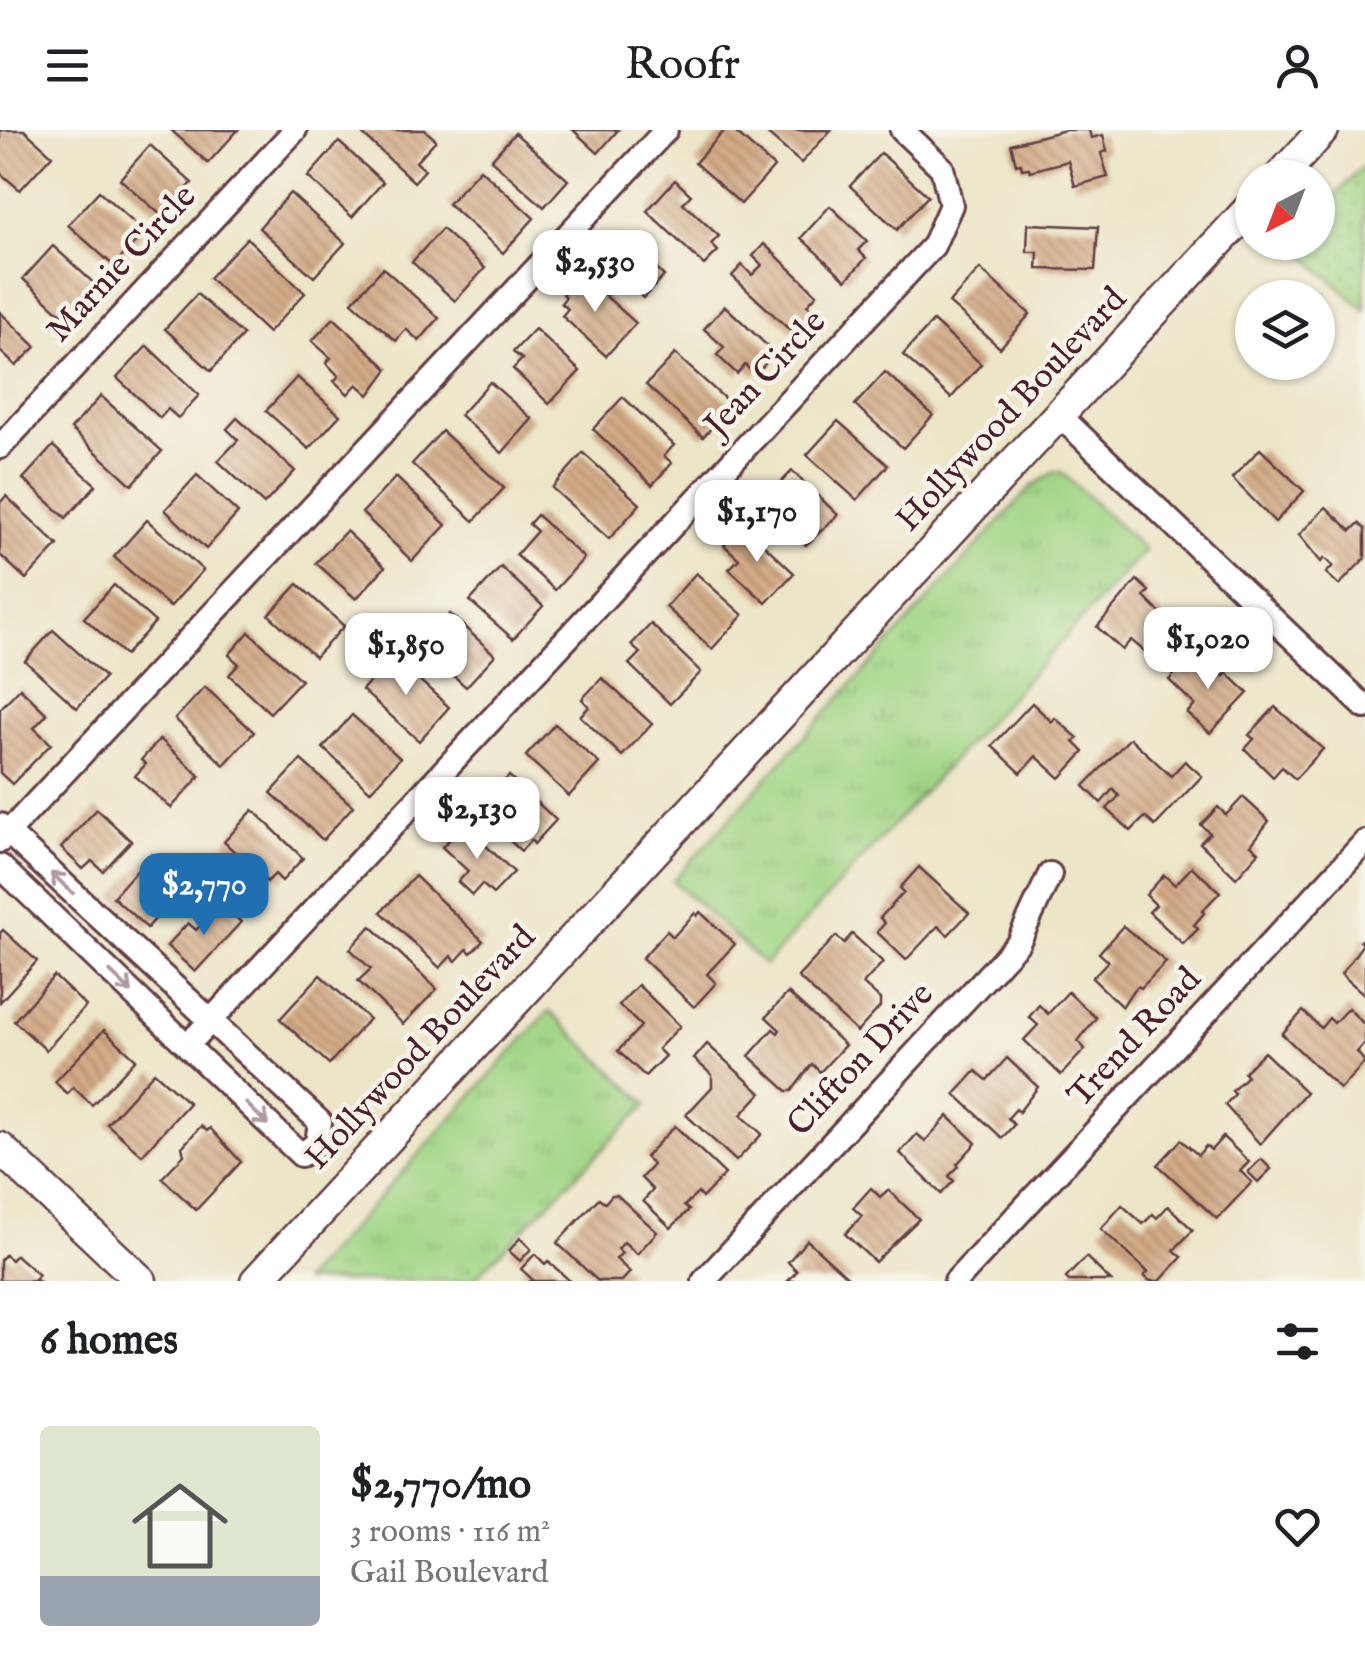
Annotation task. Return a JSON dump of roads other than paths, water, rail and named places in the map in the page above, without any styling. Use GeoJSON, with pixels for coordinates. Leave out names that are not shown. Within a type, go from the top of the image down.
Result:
{"type":"FeatureCollection","features":[{"type":"Feature","properties":{"kind":"street","name":"Marnie Circle"},"geometry":{"type":"LineString","coordinates":[[0,446],[295,130]]}},
{"type":"Feature","properties":{"kind":"street"},"geometry":{"type":"LineString","coordinates":[[0,866],[301,1155],[317,1143],[320,1122],[3,833],[666,130]]}},
{"type":"Feature","properties":{"kind":"street","name":"Jean Circle"},"geometry":{"type":"LineString","coordinates":[[188,1045],[933,246],[951,205],[942,168],[902,130]]}},
{"type":"Feature","properties":{"kind":"street"},"geometry":{"type":"LineString","coordinates":[[1296,160],[1323,130]]}},
{"type":"Feature","properties":{"kind":"street","name":"Hollywood Boulevard"},"geometry":{"type":"LineString","coordinates":[[256,1281],[1235,224]]}},
{"type":"Feature","properties":{"kind":"street"},"geometry":{"type":"LineString","coordinates":[[1059,414],[1365,707]]}},
{"type":"Feature","properties":{"kind":"street","name":"Trend Road"},"geometry":{"type":"LineString","coordinates":[[956,1281],[1365,842]]}},
{"type":"Feature","properties":{"kind":"street","name":"Clifton Drive"},"geometry":{"type":"LineString","coordinates":[[704,1281],[1018,943],[1050,874]]}},
{"type":"Feature","properties":{"kind":"street"},"geometry":{"type":"LineString","coordinates":[[0,1148],[141,1281]]}}]}
